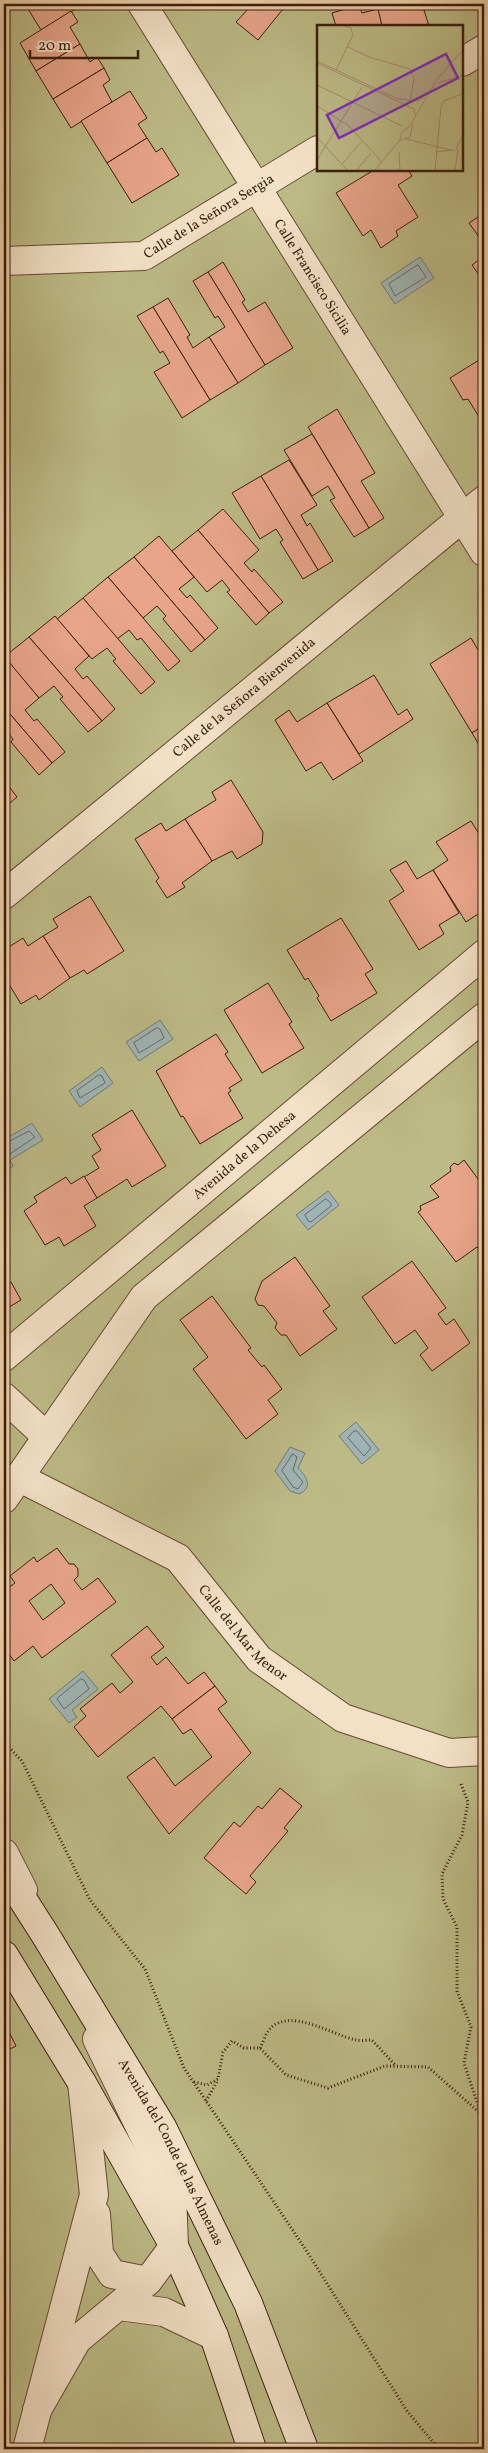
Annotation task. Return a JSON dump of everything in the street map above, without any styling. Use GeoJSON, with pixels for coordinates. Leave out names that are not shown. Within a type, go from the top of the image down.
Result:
{"type":"FeatureCollection","features":[{"type":"Feature","properties":{"kind":"street","name":"Calle Francisco Sicilia"},"geometry":{"type":"LineString","coordinates":[[142,4],[255,188],[484,552]]}},
{"type":"Feature","properties":{"kind":"street"},"geometry":{"type":"LineString","coordinates":[[463,61],[484,49]]}},
{"type":"Feature","properties":{"kind":"street","name":"Calle de la Señora Sergia"},"geometry":{"type":"LineString","coordinates":[[4,261],[144,256],[317,151]]}},
{"type":"Feature","properties":{"kind":"street","name":"Calle de la Señora Bienvenida"},"geometry":{"type":"LineString","coordinates":[[4,895],[484,500]]}},
{"type":"Feature","properties":{"kind":"street","name":"Avenida de la Dehesa"},"geometry":{"type":"LineString","coordinates":[[4,1357],[484,954]]}},
{"type":"Feature","properties":{"kind":"street"},"geometry":{"type":"LineString","coordinates":[[11,1488],[144,1297],[484,1017]]}},
{"type":"Feature","properties":{"kind":"street"},"geometry":{"type":"LineString","coordinates":[[4,1397],[46,1436]]}},
{"type":"Feature","properties":{"kind":"street","name":"Calle del Mar Menor"},"geometry":{"type":"LineString","coordinates":[[11,1488],[178,1558],[260,1658],[343,1718],[449,1753],[484,1751]]}},
{"type":"Feature","properties":{"kind":"street"},"geometry":{"type":"LineString","coordinates":[[4,1853],[172,2193],[174,2246],[148,2281],[77,2340],[38,2410]]}},
{"type":"Feature","properties":{"kind":"street","name":"Avenida del Conde de las Almenas"},"geometry":{"type":"LineString","coordinates":[[4,1870],[162,2127],[248,2303],[304,2449]]}},
{"type":"Feature","properties":{"kind":"street"},"geometry":{"type":"LineString","coordinates":[[4,1955],[82,2083],[174,2246],[214,2336],[252,2449]]}},
{"type":"Feature","properties":{"kind":"street"},"geometry":{"type":"LineString","coordinates":[[82,2083],[99,2254],[112,2274],[148,2281]]}},
{"type":"Feature","properties":{"kind":"street"},"geometry":{"type":"LineString","coordinates":[[27,2449],[94,2195]]}},
{"type":"Feature","properties":{"kind":"street"},"geometry":{"type":"LineString","coordinates":[[119,2306],[164,2312],[214,2336]]}},
{"type":"Feature","properties":{"kind":"path"},"geometry":{"type":"LineString","coordinates":[[4,1742],[22,1761],[90,1900],[145,1969],[184,2068],[306,2250],[407,2411],[438,2449]]}},
{"type":"Feature","properties":{"kind":"path"},"geometry":{"type":"LineString","coordinates":[[449,1753],[468,1802],[462,1835],[442,1874],[443,1899],[457,1927],[457,1991],[472,2027],[464,2063],[483,2116]]}},
{"type":"Feature","properties":{"kind":"path"},"geometry":{"type":"LineString","coordinates":[[260,2048],[269,2030],[283,2021],[296,2021],[312,2024],[356,2040],[372,2040],[397,2066]]}},
{"type":"Feature","properties":{"kind":"path"},"geometry":{"type":"LineString","coordinates":[[206,2101],[218,2079],[223,2052],[232,2041],[244,2048],[260,2048],[286,2075],[328,2088],[385,2066],[428,2066],[483,2116]]}},
{"type":"Feature","properties":{"kind":"path"},"geometry":{"type":"LineString","coordinates":[[194,2082],[207,2085],[218,2079]]}},
{"type":"Feature","properties":{"kind":"shaded area"},"geometry":{"type":"Polygon","coordinates":[[[4,4],[484,4],[484,2449],[4,2449],[4,4]]]}},
{"type":"Feature","properties":{"kind":"water"},"geometry":{"type":"Polygon","coordinates":[[[420,257],[434,278],[395,304],[381,283],[420,257]]]}},
{"type":"Feature","properties":{"kind":"water"},"geometry":{"type":"Polygon","coordinates":[[[160,1020],[173,1039],[139,1061],[126,1042],[160,1020]]]}},
{"type":"Feature","properties":{"kind":"water"},"geometry":{"type":"Polygon","coordinates":[[[102,1067],[113,1083],[80,1107],[69,1091],[102,1067]]]}},
{"type":"Feature","properties":{"kind":"water"},"geometry":{"type":"Polygon","coordinates":[[[32,1123],[43,1140],[10,1160],[13,1166],[6,1170],[4,1167],[4,1140],[32,1123]]]}},
{"type":"Feature","properties":{"kind":"water"},"geometry":{"type":"Polygon","coordinates":[[[328,1191],[339,1205],[308,1230],[296,1215],[328,1191]]]}},
{"type":"Feature","properties":{"kind":"water"},"geometry":{"type":"Polygon","coordinates":[[[356,1422],[379,1450],[362,1464],[339,1436],[356,1422]]]}},
{"type":"Feature","properties":{"kind":"water"},"geometry":{"type":"Polygon","coordinates":[[[290,1447],[305,1453],[298,1468],[304,1474],[307,1485],[304,1491],[299,1494],[290,1491],[275,1471],[290,1447]]]}},
{"type":"Feature","properties":{"kind":"water"},"geometry":{"type":"Polygon","coordinates":[[[83,1671],[98,1689],[72,1710],[77,1717],[69,1723],[49,1699],[83,1671]]]}},
{"type":"Feature","properties":{"kind":"building"},"geometry":{"type":"Polygon","coordinates":[[[25,4],[84,4],[41,30],[25,4]]]}},
{"type":"Feature","properties":{"kind":"building"},"geometry":{"type":"Polygon","coordinates":[[[246,4],[287,4],[258,40],[236,22],[250,7],[246,4]]]}},
{"type":"Feature","properties":{"kind":"building"},"geometry":{"type":"Polygon","coordinates":[[[376,4],[422,4],[429,25],[382,25],[376,4]]]}},
{"type":"Feature","properties":{"kind":"building"},"geometry":{"type":"Polygon","coordinates":[[[359,5],[362,13],[378,9],[382,25],[336,25],[332,13],[359,5]]]}},
{"type":"Feature","properties":{"kind":"building"},"geometry":{"type":"Polygon","coordinates":[[[71,11],[78,22],[70,27],[80,44],[36,71],[20,43],[71,11]]]}},
{"type":"Feature","properties":{"kind":"building"},"geometry":{"type":"Polygon","coordinates":[[[80,44],[90,62],[97,57],[104,68],[53,99],[36,71],[80,44]]]}},
{"type":"Feature","properties":{"kind":"building"},"geometry":{"type":"Polygon","coordinates":[[[104,68],[110,80],[103,85],[112,102],[71,128],[53,99],[104,68]]]}},
{"type":"Feature","properties":{"kind":"building"},"geometry":{"type":"Polygon","coordinates":[[[130,91],[147,118],[138,124],[147,138],[107,163],[81,121],[130,91]]]}},
{"type":"Feature","properties":{"kind":"building"},"geometry":{"type":"Polygon","coordinates":[[[147,138],[156,152],[162,148],[179,175],[132,203],[107,163],[147,138]]]}},
{"type":"Feature","properties":{"kind":"building"},"geometry":{"type":"Polygon","coordinates":[[[372,171],[409,171],[412,176],[398,185],[418,217],[396,231],[398,236],[381,248],[371,230],[363,236],[336,193],[372,171]]]}},
{"type":"Feature","properties":{"kind":"building"},"geometry":{"type":"Polygon","coordinates":[[[484,213],[484,244],[469,223],[484,213]]]}},
{"type":"Feature","properties":{"kind":"building"},"geometry":{"type":"Polygon","coordinates":[[[484,256],[484,282],[472,265],[484,256]]]}},
{"type":"Feature","properties":{"kind":"building"},"geometry":{"type":"Polygon","coordinates":[[[223,262],[245,300],[242,302],[248,312],[265,302],[293,348],[265,365],[208,272],[223,262]]]}},
{"type":"Feature","properties":{"kind":"building"},"geometry":{"type":"Polygon","coordinates":[[[208,272],[265,365],[238,383],[209,337],[225,327],[218,316],[215,318],[193,281],[208,272]]]}},
{"type":"Feature","properties":{"kind":"building"},"geometry":{"type":"Polygon","coordinates":[[[168,298],[190,335],[187,337],[193,348],[209,337],[238,383],[210,400],[153,307],[168,298]]]}},
{"type":"Feature","properties":{"kind":"building"},"geometry":{"type":"Polygon","coordinates":[[[153,307],[210,400],[182,418],[154,372],[170,363],[163,351],[160,353],[137,316],[153,307]]]}},
{"type":"Feature","properties":{"kind":"building"},"geometry":{"type":"Polygon","coordinates":[[[484,357],[484,425],[468,399],[463,400],[450,378],[484,357]]]}},
{"type":"Feature","properties":{"kind":"building"},"geometry":{"type":"Polygon","coordinates":[[[337,409],[375,473],[361,481],[384,518],[369,528],[308,427],[337,409]]]}},
{"type":"Feature","properties":{"kind":"building"},"geometry":{"type":"Polygon","coordinates":[[[312,434],[369,528],[354,537],[330,500],[335,498],[328,486],[312,496],[284,450],[312,434]]]}},
{"type":"Feature","properties":{"kind":"building"},"geometry":{"type":"Polygon","coordinates":[[[289,460],[317,505],[301,515],[307,526],[310,523],[333,561],[318,570],[261,476],[289,460]]]}},
{"type":"Feature","properties":{"kind":"building"},"geometry":{"type":"Polygon","coordinates":[[[261,476],[318,570],[303,579],[280,542],[283,540],[276,529],[260,539],[232,493],[261,476]]]}},
{"type":"Feature","properties":{"kind":"building"},"geometry":{"type":"Polygon","coordinates":[[[223,509],[259,550],[244,563],[252,572],[254,569],[283,602],[269,613],[198,530],[223,509]]]}},
{"type":"Feature","properties":{"kind":"building"},"geometry":{"type":"Polygon","coordinates":[[[198,530],[269,613],[256,625],[227,592],[230,590],[222,580],[207,592],[172,551],[198,530]]]}},
{"type":"Feature","properties":{"kind":"building"},"geometry":{"type":"Polygon","coordinates":[[[159,536],[194,577],[179,589],[187,598],[190,595],[218,628],[205,640],[134,557],[159,536]]]}},
{"type":"Feature","properties":{"kind":"building"},"geometry":{"type":"Polygon","coordinates":[[[134,557],[205,640],[191,652],[163,619],[166,616],[157,606],[143,618],[108,577],[134,557]]]}},
{"type":"Feature","properties":{"kind":"building"},"geometry":{"type":"Polygon","coordinates":[[[108,577],[180,661],[168,671],[141,638],[137,640],[129,630],[117,639],[83,598],[108,577]]]}},
{"type":"Feature","properties":{"kind":"building"},"geometry":{"type":"Polygon","coordinates":[[[83,598],[155,682],[141,694],[113,661],[116,659],[107,648],[92,659],[57,619],[83,598]]]}},
{"type":"Feature","properties":{"kind":"building"},"geometry":{"type":"Polygon","coordinates":[[[55,616],[89,656],[75,669],[83,679],[87,676],[115,709],[102,721],[29,637],[55,616]]]}},
{"type":"Feature","properties":{"kind":"building"},"geometry":{"type":"Polygon","coordinates":[[[29,637],[102,721],[88,732],[60,699],[63,697],[54,686],[39,698],[4,657],[29,637]]]}},
{"type":"Feature","properties":{"kind":"building"},"geometry":{"type":"Polygon","coordinates":[[[471,638],[484,660],[484,725],[472,733],[430,664],[471,638]]]}},
{"type":"Feature","properties":{"kind":"building"},"geometry":{"type":"Polygon","coordinates":[[[4,656],[39,698],[25,710],[34,721],[37,719],[65,752],[52,763],[4,707],[4,656]]]}},
{"type":"Feature","properties":{"kind":"building"},"geometry":{"type":"Polygon","coordinates":[[[374,675],[398,715],[407,709],[413,719],[359,754],[327,703],[374,675]]]}},
{"type":"Feature","properties":{"kind":"building"},"geometry":{"type":"Polygon","coordinates":[[[327,703],[363,761],[333,780],[321,762],[306,771],[275,720],[289,710],[297,722],[327,703]]]}},
{"type":"Feature","properties":{"kind":"building"},"geometry":{"type":"Polygon","coordinates":[[[4,707],[52,763],[39,775],[11,742],[13,739],[4,728],[4,707]]]}},
{"type":"Feature","properties":{"kind":"building"},"geometry":{"type":"Polygon","coordinates":[[[484,725],[484,753],[472,733],[484,725]]]}},
{"type":"Feature","properties":{"kind":"building"},"geometry":{"type":"Polygon","coordinates":[[[4,780],[17,797],[4,808],[4,780]]]}},
{"type":"Feature","properties":{"kind":"building"},"geometry":{"type":"Polygon","coordinates":[[[231,780],[263,832],[262,844],[237,859],[232,851],[212,861],[185,819],[216,800],[212,792],[231,780]]]}},
{"type":"Feature","properties":{"kind":"building"},"geometry":{"type":"Polygon","coordinates":[[[185,819],[212,861],[182,883],[185,887],[167,898],[156,881],[159,878],[135,839],[161,823],[166,831],[185,819]]]}},
{"type":"Feature","properties":{"kind":"building"},"geometry":{"type":"Polygon","coordinates":[[[471,821],[484,842],[484,910],[466,922],[433,870],[448,860],[436,842],[471,821]]]}},
{"type":"Feature","properties":{"kind":"building"},"geometry":{"type":"Polygon","coordinates":[[[406,861],[417,879],[433,870],[459,913],[439,925],[444,934],[419,950],[389,901],[404,891],[390,870],[406,861]]]}},
{"type":"Feature","properties":{"kind":"building"},"geometry":{"type":"Polygon","coordinates":[[[90,896],[124,951],[87,974],[84,970],[70,978],[43,936],[58,927],[53,919],[90,896]]]}},
{"type":"Feature","properties":{"kind":"building"},"geometry":{"type":"Polygon","coordinates":[[[341,918],[373,969],[365,974],[377,993],[331,1021],[308,978],[305,980],[287,950],[341,918]]]}},
{"type":"Feature","properties":{"kind":"building"},"geometry":{"type":"Polygon","coordinates":[[[43,936],[70,978],[39,1000],[36,995],[21,1004],[4,976],[4,950],[23,938],[28,946],[43,936]]]}},
{"type":"Feature","properties":{"kind":"building"},"geometry":{"type":"Polygon","coordinates":[[[268,983],[292,1022],[289,1024],[304,1048],[262,1073],[224,1010],[268,983]]]}},
{"type":"Feature","properties":{"kind":"building"},"geometry":{"type":"Polygon","coordinates":[[[216,1034],[228,1052],[225,1054],[242,1080],[229,1088],[231,1091],[228,1093],[243,1118],[200,1144],[183,1116],[181,1117],[156,1071],[216,1034]]]}},
{"type":"Feature","properties":{"kind":"building"},"geometry":{"type":"Polygon","coordinates":[[[132,1110],[166,1166],[132,1187],[127,1179],[97,1198],[84,1177],[99,1168],[92,1156],[101,1150],[92,1135],[132,1110]]]}},
{"type":"Feature","properties":{"kind":"building"},"geometry":{"type":"Polygon","coordinates":[[[464,1160],[484,1187],[484,1251],[482,1252],[477,1247],[456,1262],[418,1212],[421,1210],[420,1206],[439,1197],[430,1186],[451,1171],[450,1167],[454,1163],[458,1165],[464,1160]]]}},
{"type":"Feature","properties":{"kind":"building"},"geometry":{"type":"Polygon","coordinates":[[[84,1176],[97,1198],[84,1206],[96,1226],[64,1246],[59,1237],[45,1245],[24,1211],[37,1202],[34,1197],[66,1177],[71,1184],[84,1176]]]}},
{"type":"Feature","properties":{"kind":"building"},"geometry":{"type":"Polygon","coordinates":[[[295,1257],[330,1306],[323,1311],[337,1329],[300,1356],[286,1335],[281,1335],[275,1328],[277,1323],[264,1306],[258,1305],[255,1299],[262,1281],[295,1257]]]}},
{"type":"Feature","properties":{"kind":"building"},"geometry":{"type":"Polygon","coordinates":[[[412,1261],[446,1308],[438,1314],[446,1325],[454,1319],[470,1343],[432,1371],[420,1355],[428,1348],[415,1330],[395,1344],[362,1297],[412,1261]]]}},
{"type":"Feature","properties":{"kind":"building"},"geometry":{"type":"Polygon","coordinates":[[[11,1282],[21,1300],[4,1310],[4,1287],[11,1282]]]}},
{"type":"Feature","properties":{"kind":"building"},"geometry":{"type":"Polygon","coordinates":[[[212,1296],[251,1348],[248,1350],[262,1367],[264,1365],[282,1389],[268,1400],[278,1414],[246,1439],[193,1369],[208,1357],[180,1320],[212,1296]]]}},
{"type":"Feature","properties":{"kind":"building"},"geometry":{"type":"Polygon","coordinates":[[[57,1548],[69,1564],[74,1564],[78,1569],[78,1576],[74,1580],[82,1590],[98,1578],[116,1602],[42,1658],[33,1646],[14,1661],[4,1647],[4,1591],[15,1583],[10,1576],[34,1557],[37,1562],[57,1548]],[[51,1584],[29,1601],[43,1620],[65,1603],[51,1584]]]}},
{"type":"Feature","properties":{"kind":"building"},"geometry":{"type":"Polygon","coordinates":[[[147,1626],[164,1647],[151,1657],[157,1665],[166,1657],[188,1684],[204,1672],[215,1686],[172,1719],[161,1706],[98,1757],[74,1727],[86,1716],[80,1709],[112,1683],[120,1693],[133,1682],[111,1655],[147,1626]]]}},
{"type":"Feature","properties":{"kind":"building"},"geometry":{"type":"Polygon","coordinates":[[[215,1686],[227,1702],[218,1709],[251,1753],[169,1834],[127,1777],[154,1757],[175,1786],[212,1757],[191,1729],[183,1734],[172,1719],[215,1686]]]}},
{"type":"Feature","properties":{"kind":"building"},"geometry":{"type":"Polygon","coordinates":[[[280,1788],[302,1806],[284,1828],[288,1831],[250,1876],[256,1882],[246,1894],[204,1858],[234,1822],[240,1827],[258,1806],[262,1809],[280,1788]]]}},
{"type":"Feature","properties":{"kind":"building"},"geometry":{"type":"Polygon","coordinates":[[[4,2022],[16,2046],[4,2052],[4,2022]]]}}]}
